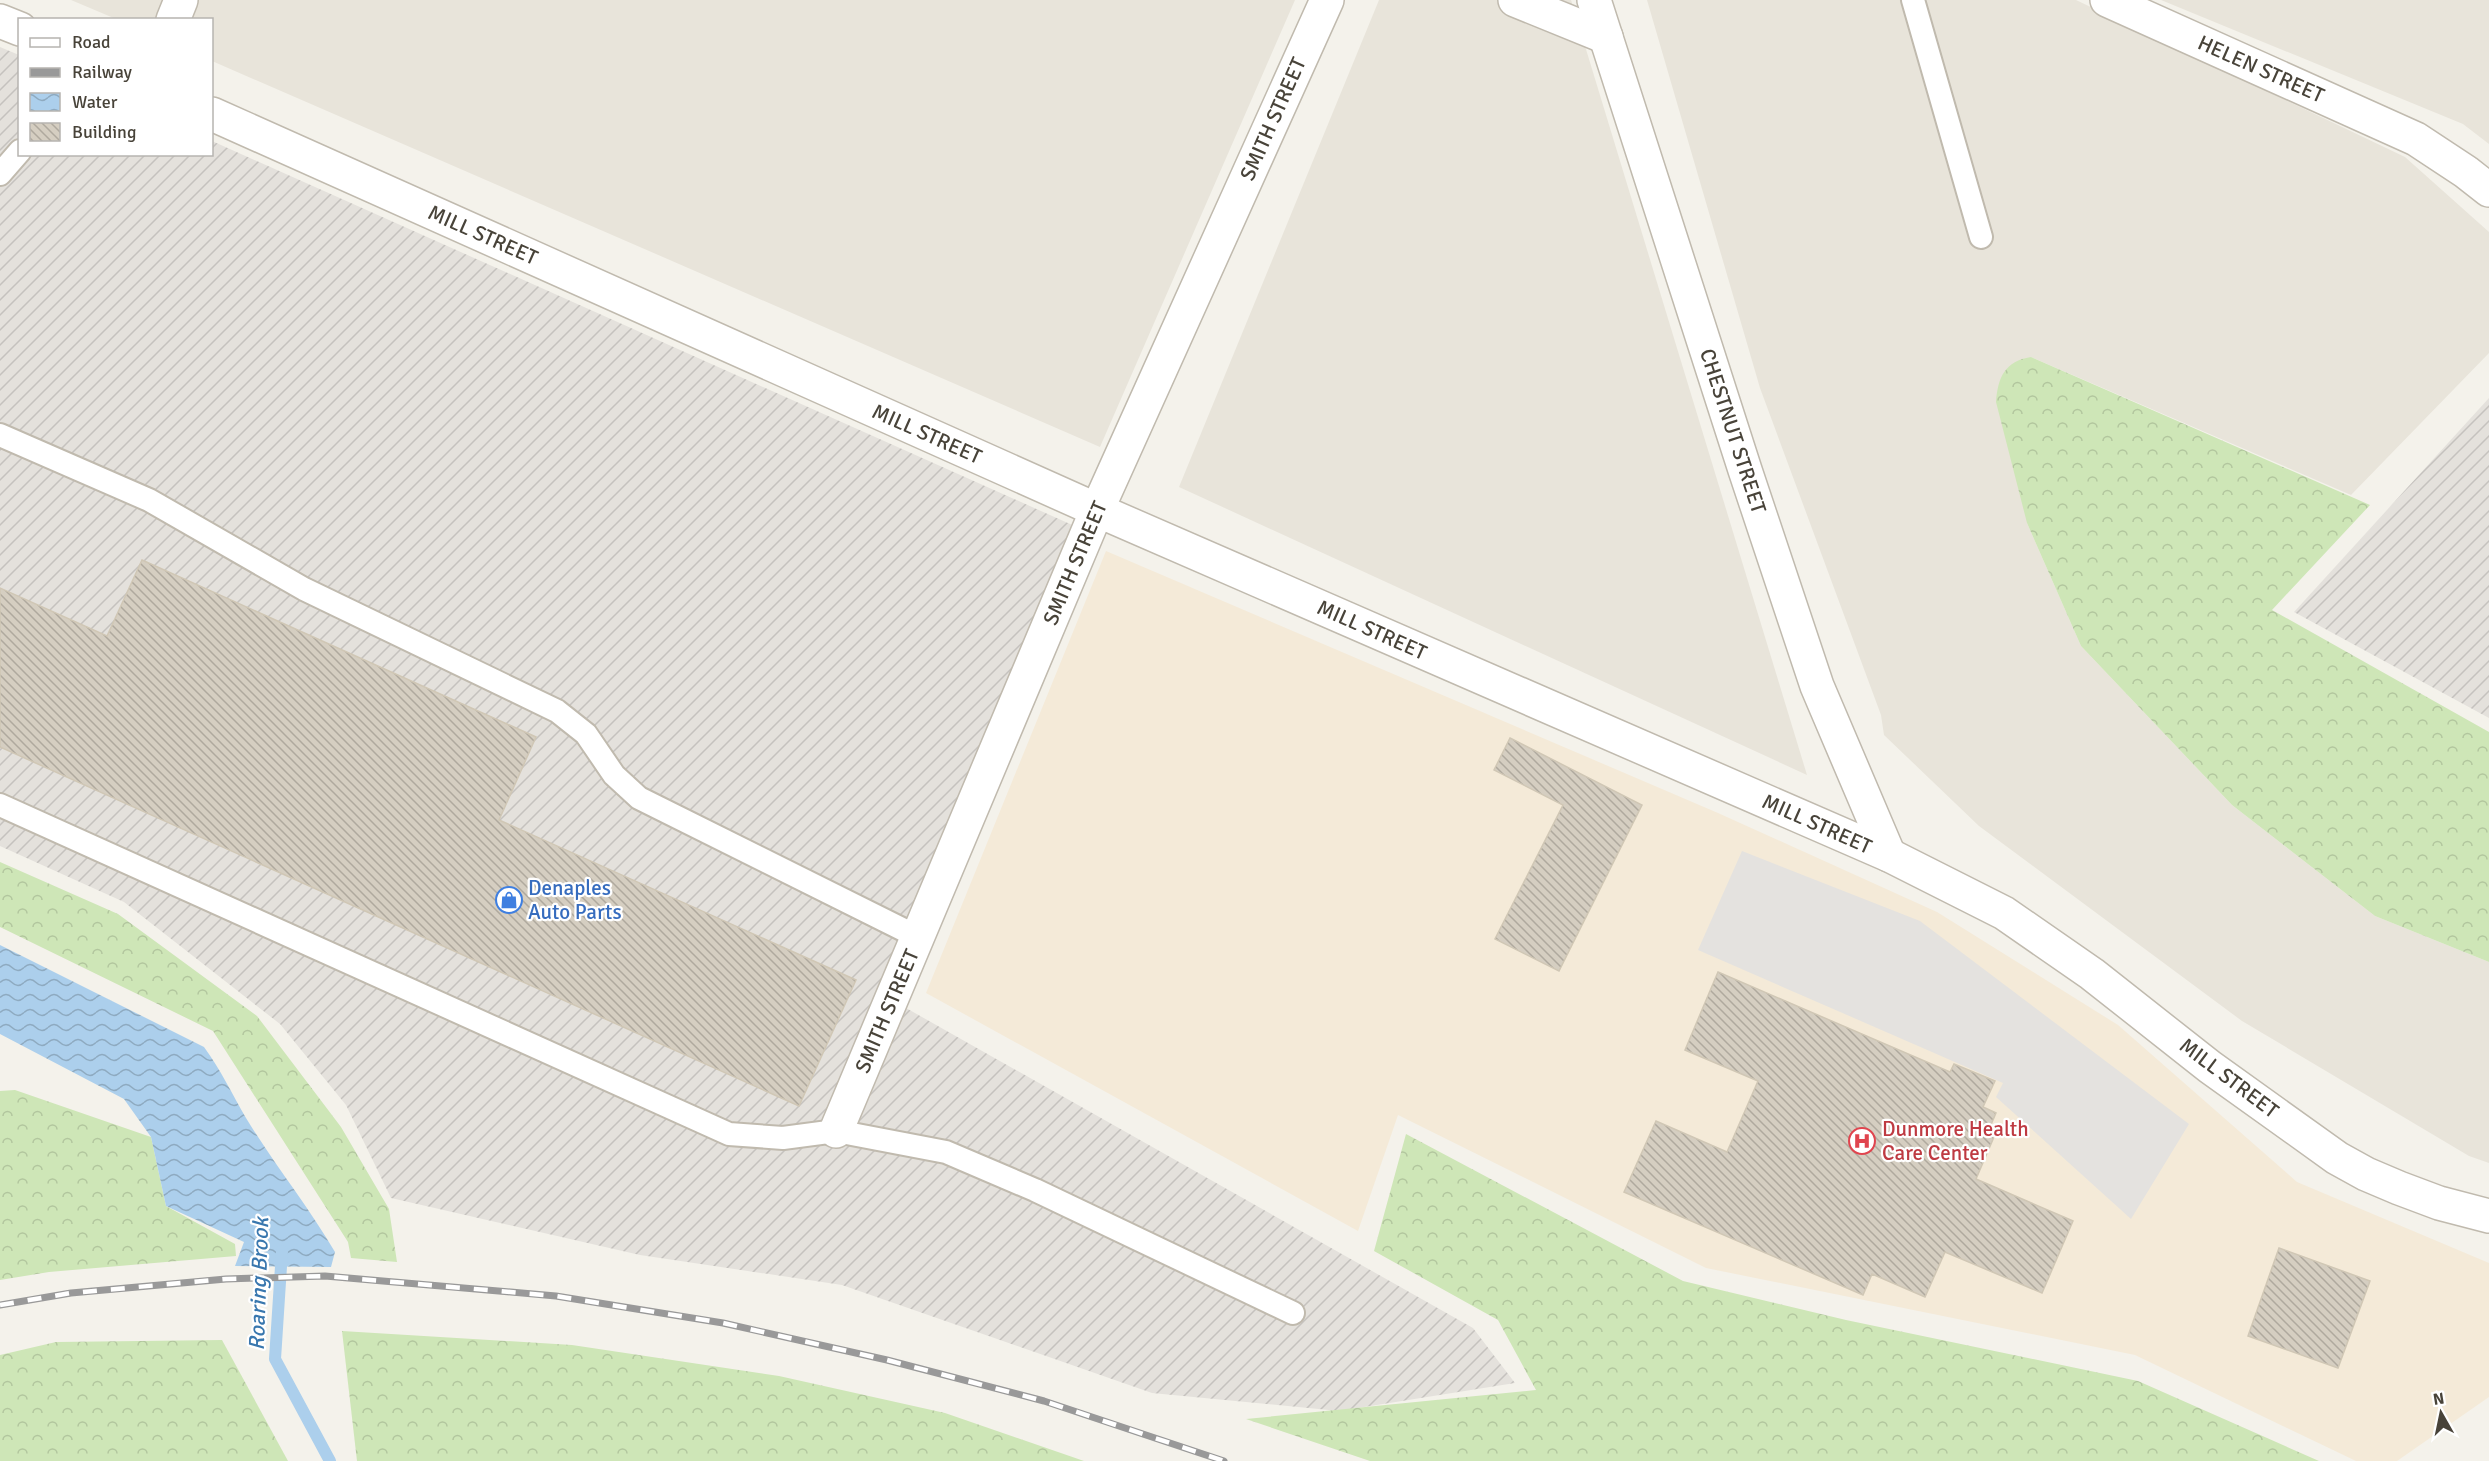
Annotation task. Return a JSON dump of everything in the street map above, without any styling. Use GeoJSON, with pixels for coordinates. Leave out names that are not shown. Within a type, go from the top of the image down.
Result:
{"type":"FeatureCollection","features":[{"type":"Feature","properties":{"kind":"street"},"geometry":{"type":"LineString","coordinates":[[174,18],[181,0]]}},
{"type":"Feature","properties":{"kind":"street","name":"SMITH STREET"},"geometry":{"type":"LineString","coordinates":[[836,1131],[1097,510],[1327,0]]}},
{"type":"Feature","properties":{"kind":"street"},"geometry":{"type":"LineString","coordinates":[[1515,0],[1606,37]]}},
{"type":"Feature","properties":{"kind":"street","name":"CHESTNUT STREET"},"geometry":{"type":"LineString","coordinates":[[1594,0],[1741,459],[1817,686],[1889,855]]}},
{"type":"Feature","properties":{"kind":"street","name":"HELEN STREET"},"geometry":{"type":"LineString","coordinates":[[2107,0],[2416,139],[2489,190]]}},
{"type":"Feature","properties":{"kind":"street"},"geometry":{"type":"LineString","coordinates":[[0,21],[18,28]]}},
{"type":"Feature","properties":{"kind":"street","name":"MILL STREET"},"geometry":{"type":"LineString","coordinates":[[213,114],[1097,510],[1889,855],[2004,913],[2092,974],[2210,1067],[2337,1158],[2399,1188],[2439,1203],[2489,1216]]}},
{"type":"Feature","properties":{"kind":"lane"},"geometry":{"type":"LineString","coordinates":[[1913,0],[1981,237]]}},
{"type":"Feature","properties":{"kind":"lane"},"geometry":{"type":"LineString","coordinates":[[0,174],[18,153]]}},
{"type":"Feature","properties":{"kind":"lane"},"geometry":{"type":"LineString","coordinates":[[0,435],[148,500],[304,589],[557,711],[586,734],[615,775],[639,798],[918,937]]}},
{"type":"Feature","properties":{"kind":"lane"},"geometry":{"type":"LineString","coordinates":[[0,806],[729,1134],[783,1138],[836,1131],[945,1152],[1035,1190],[1293,1313]]}},
{"type":"Feature","properties":{"kind":"shaded area"},"geometry":{"type":"Polygon","coordinates":[[[71,0],[1295,0],[1100,447],[213,61],[213,18],[114,18],[71,0]]]}},
{"type":"Feature","properties":{"kind":"shaded area"},"geometry":{"type":"Polygon","coordinates":[[[1379,0],[1571,0],[1807,775],[1179,487],[1379,0]]]}},
{"type":"Feature","properties":{"kind":"shaded area"},"geometry":{"type":"Polygon","coordinates":[[[1647,0],[2076,0],[2405,157],[2489,232],[2489,353],[2351,495],[2031,357],[2027,523],[2081,646],[2232,805],[2375,916],[2489,962],[2489,1163],[2469,1156],[2242,1021],[1979,826],[1884,735],[1881,715],[1760,388],[1647,0]]]}},
{"type":"Feature","properties":{"kind":"shaded area"},"geometry":{"type":"Polygon","coordinates":[[[2161,0],[2489,0],[2489,144],[2463,124],[2161,0]]]}},
{"type":"Feature","properties":{"kind":"shaded area"},"geometry":{"type":"Polygon","coordinates":[[[0,47],[18,55],[18,156],[213,156],[213,141],[1088,532],[883,995],[1473,1328],[1515,1383],[1339,1411],[1152,1393],[842,1285],[640,1255],[391,1198],[346,1105],[280,1024],[124,902],[0,846],[0,47]]]}},
{"type":"Feature","properties":{"kind":"shaded area"},"geometry":{"type":"Polygon","coordinates":[[[2489,398],[2489,718],[2294,612],[2489,398]]]}},
{"type":"Feature","properties":{"kind":"shaded area"},"geometry":{"type":"Polygon","coordinates":[[[1106,551],[1718,813],[1937,912],[2118,1025],[2297,1182],[2489,1263],[2489,1397],[2397,1461],[2356,1461],[2135,1355],[1706,1268],[1398,1115],[1358,1231],[926,993],[1106,551]]]}},
{"type":"Feature","properties":{"kind":"shaded area"},"geometry":{"type":"Polygon","coordinates":[[[1742,851],[1920,921],[2189,1124],[2131,1219],[1996,1097],[2003,1083],[1698,950],[1742,851]]]}},
{"type":"Feature","properties":{"kind":"green space"},"geometry":{"type":"Polygon","coordinates":[[[2031,357],[2370,505],[2272,610],[2489,732],[2489,962],[2375,916],[2232,805],[2081,646],[2027,523],[1996,402],[2001,378],[2009,366],[2031,357]]]}},
{"type":"Feature","properties":{"kind":"green space"},"geometry":{"type":"Polygon","coordinates":[[[0,862],[118,914],[257,1016],[341,1127],[389,1209],[397,1262],[351,1258],[348,1242],[213,1031],[0,927],[0,862]]]}},
{"type":"Feature","properties":{"kind":"green space"},"geometry":{"type":"Polygon","coordinates":[[[15,1090],[151,1137],[166,1206],[235,1244],[236,1256],[49,1272],[0,1280],[0,1091],[15,1090]]]}},
{"type":"Feature","properties":{"kind":"green space"},"geometry":{"type":"Polygon","coordinates":[[[1406,1134],[1683,1281],[1846,1320],[2138,1381],[2319,1461],[1370,1461],[1246,1419],[1536,1390],[1498,1320],[1374,1251],[1406,1134]]]}},
{"type":"Feature","properties":{"kind":"green space"},"geometry":{"type":"Polygon","coordinates":[[[342,1331],[572,1345],[779,1376],[945,1413],[1084,1461],[357,1461],[342,1331]]]}},
{"type":"Feature","properties":{"kind":"green space"},"geometry":{"type":"Polygon","coordinates":[[[222,1340],[288,1461],[0,1461],[0,1355],[56,1342],[222,1340]]]}},
{"type":"Feature","properties":{"kind":"water"},"geometry":{"type":"Polygon","coordinates":[[[0,945],[204,1047],[246,1118],[335,1252],[331,1267],[235,1266],[244,1242],[166,1206],[151,1137],[124,1099],[0,1034],[0,945]]]}},
{"type":"Feature","properties":{"kind":"building","name":"Denaples Auto Parts"},"geometry":{"type":"Polygon","coordinates":[[[142,560],[536,737],[499,820],[856,980],[799,1106],[0,747],[0,588],[107,636],[142,560]]]}},
{"type":"Feature","properties":{"kind":"building"},"geometry":{"type":"Polygon","coordinates":[[[1510,738],[1642,805],[1559,971],[1495,939],[1563,805],[1494,770],[1510,738]]]}},
{"type":"Feature","properties":{"kind":"building","name":"Dunmore Health Care Center"},"geometry":{"type":"Polygon","coordinates":[[[1718,972],[1950,1072],[1954,1064],[1995,1081],[1983,1107],[1996,1113],[1990,1127],[1997,1130],[1976,1179],[2073,1221],[2042,1293],[1945,1252],[1925,1297],[1872,1274],[1863,1295],[1624,1192],[1656,1121],[1727,1152],[1758,1081],[1685,1050],[1718,972]]]}},
{"type":"Feature","properties":{"kind":"building"},"geometry":{"type":"Polygon","coordinates":[[[2279,1248],[2370,1281],[2338,1368],[2248,1336],[2279,1248]]]}},
{"type":"Feature","properties":{"kind":"waterway","name":"Roaring Brook"},"geometry":{"type":"LineString","coordinates":[[282,1251],[275,1359],[330,1461]]}},
{"type":"Feature","properties":{"kind":"railway"},"geometry":{"type":"LineString","coordinates":[[0,1305],[71,1293],[226,1279],[325,1276],[556,1296],[723,1323],[887,1360],[1044,1401],[1224,1461]]}},
{"type":"Feature","properties":{"kind":"place","name":"Denaples Auto Parts"},"geometry":{"type":"Point","coordinates":[509,900]}},
{"type":"Feature","properties":{"kind":"place","name":"Dunmore Health Care Center"},"geometry":{"type":"Point","coordinates":[1862,1141]}}]}
